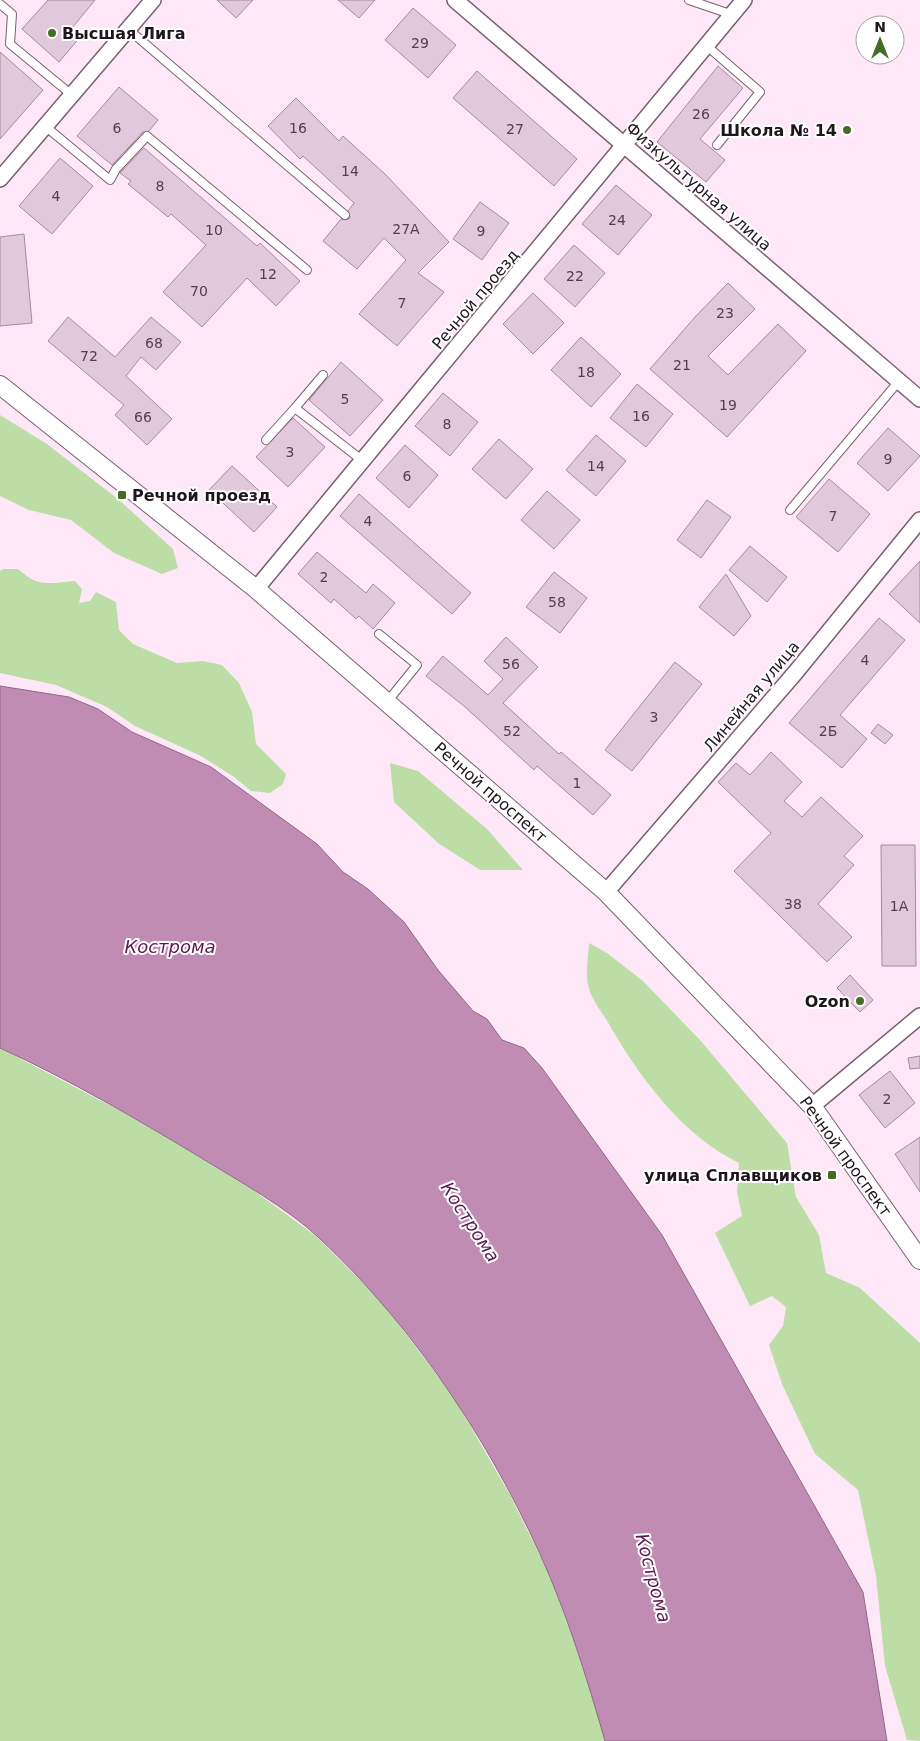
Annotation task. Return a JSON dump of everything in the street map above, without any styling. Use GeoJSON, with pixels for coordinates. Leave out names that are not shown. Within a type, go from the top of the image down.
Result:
{"type":"FeatureCollection","features":[{"type":"Feature","properties":{"kind":"street"},"geometry":{"type":"LineString","coordinates":[[0,179],[153,0]]}},
{"type":"Feature","properties":{"kind":"street","name":"Физкультурная улица"},"geometry":{"type":"LineString","coordinates":[[455,0],[920,399]]}},
{"type":"Feature","properties":{"kind":"street","name":"Речной проезд"},"geometry":{"type":"LineString","coordinates":[[256,589],[625,146],[744,0]]}},
{"type":"Feature","properties":{"kind":"street","name":"Речной проспект"},"geometry":{"type":"LineString","coordinates":[[0,385],[256,589],[606,892],[812,1106],[920,1260]]}},
{"type":"Feature","properties":{"kind":"street","name":"Линейная улица"},"geometry":{"type":"LineString","coordinates":[[606,892],[795,673],[920,520]]}},
{"type":"Feature","properties":{"kind":"street"},"geometry":{"type":"LineString","coordinates":[[812,1106],[920,1016]]}},
{"type":"Feature","properties":{"kind":"lane"},"geometry":{"type":"LineString","coordinates":[[689,0],[733,15]]}},
{"type":"Feature","properties":{"kind":"lane"},"geometry":{"type":"LineString","coordinates":[[0,4],[12,14],[10,44],[72,95]]}},
{"type":"Feature","properties":{"kind":"lane"},"geometry":{"type":"LineString","coordinates":[[128,28],[345,215]]}},
{"type":"Feature","properties":{"kind":"lane"},"geometry":{"type":"LineString","coordinates":[[707,46],[760,92],[717,145]]}},
{"type":"Feature","properties":{"kind":"lane"},"geometry":{"type":"LineString","coordinates":[[45,126],[110,180],[116,169],[147,136],[307,270]]}},
{"type":"Feature","properties":{"kind":"lane"},"geometry":{"type":"LineString","coordinates":[[266,440],[323,375]]}},
{"type":"Feature","properties":{"kind":"lane"},"geometry":{"type":"LineString","coordinates":[[790,510],[899,381]]}},
{"type":"Feature","properties":{"kind":"lane"},"geometry":{"type":"LineString","coordinates":[[296,408],[363,461]]}},
{"type":"Feature","properties":{"kind":"lane"},"geometry":{"type":"LineString","coordinates":[[379,634],[417,665],[387,702]]}},
{"type":"Feature","properties":{"kind":"green space"},"geometry":{"type":"Polygon","coordinates":[[[0,415],[47,444],[119,500],[173,549],[178,568],[162,574],[114,553],[71,520],[29,510],[0,496],[0,415]]]}},
{"type":"Feature","properties":{"kind":"green space"},"geometry":{"type":"Polygon","coordinates":[[[3,569],[18,569],[32,579],[44,583],[75,581],[82,589],[79,603],[90,601],[96,592],[116,602],[119,630],[133,644],[177,663],[203,661],[222,665],[239,683],[252,712],[256,744],[286,774],[283,784],[270,793],[251,791],[234,777],[201,756],[135,726],[107,707],[56,685],[0,673],[0,571],[3,569]]]}},
{"type":"Feature","properties":{"kind":"green space"},"geometry":{"type":"Polygon","coordinates":[[[390,763],[418,771],[487,829],[523,870],[480,870],[438,843],[394,802],[390,763]]]}},
{"type":"Feature","properties":{"kind":"green space"},"geometry":{"type":"Polygon","coordinates":[[[589,943],[607,953],[643,981],[700,1040],[787,1143],[796,1197],[819,1235],[826,1273],[860,1288],[920,1343],[920,1741],[907,1740],[885,1666],[876,1576],[858,1490],[815,1454],[782,1384],[769,1345],[783,1326],[786,1307],[772,1296],[750,1306],[715,1233],[742,1216],[737,1192],[739,1163],[718,1151],[680,1120],[662,1101],[632,1061],[590,993],[587,972],[589,943]]]}},
{"type":"Feature","properties":{"kind":"green space"},"geometry":{"type":"Polygon","coordinates":[[[0,1048],[138,1120],[249,1187],[316,1236],[380,1300],[453,1396],[510,1495],[550,1576],[586,1674],[605,1741],[0,1741],[0,1048]]]}},
{"type":"Feature","properties":{"kind":"water","name":"Кострома"},"geometry":{"type":"Polygon","coordinates":[[[0,686],[69,697],[98,709],[132,732],[211,767],[317,844],[343,872],[368,889],[404,922],[438,970],[473,1011],[487,1019],[502,1040],[524,1048],[542,1068],[662,1235],[863,1592],[887,1741],[605,1741],[566,1617],[529,1530],[479,1439],[451,1395],[389,1311],[318,1237],[277,1205],[232,1176],[128,1115],[52,1073],[0,1048],[0,686]]]}},
{"type":"Feature","properties":{"kind":"building","name":"Высшая Лига"},"geometry":{"type":"Polygon","coordinates":[[[48,0],[95,0],[72,28],[81,36],[59,62],[22,29],[48,0]]]}},
{"type":"Feature","properties":{"kind":"building"},"geometry":{"type":"Polygon","coordinates":[[[217,0],[253,0],[236,18],[217,0]]]}},
{"type":"Feature","properties":{"kind":"building"},"geometry":{"type":"Polygon","coordinates":[[[338,0],[375,0],[359,18],[338,0]]]}},
{"type":"Feature","properties":{"kind":"building"},"geometry":{"type":"Polygon","coordinates":[[[413,8],[456,45],[428,78],[385,40],[413,8]]]}},
{"type":"Feature","properties":{"kind":"building"},"geometry":{"type":"Polygon","coordinates":[[[0,52],[43,90],[0,139],[0,52]]]}},
{"type":"Feature","properties":{"kind":"building"},"geometry":{"type":"Polygon","coordinates":[[[718,66],[743,88],[700,139],[725,160],[706,182],[657,142],[718,66]]]}},
{"type":"Feature","properties":{"kind":"building"},"geometry":{"type":"Polygon","coordinates":[[[477,71],[577,159],[554,186],[453,98],[477,71]]]}},
{"type":"Feature","properties":{"kind":"building"},"geometry":{"type":"Polygon","coordinates":[[[119,87],[158,120],[149,131],[143,132],[112,165],[77,136],[119,87]]]}},
{"type":"Feature","properties":{"kind":"building"},"geometry":{"type":"Polygon","coordinates":[[[296,98],[339,141],[343,136],[385,174],[449,242],[418,273],[444,292],[397,346],[359,314],[406,260],[384,238],[357,269],[323,241],[341,219],[346,220],[350,218],[348,211],[354,203],[303,156],[300,159],[268,126],[296,98]]]}},
{"type":"Feature","properties":{"kind":"building"},"geometry":{"type":"Polygon","coordinates":[[[144,148],[257,246],[260,243],[300,281],[276,306],[247,278],[202,327],[163,292],[206,245],[171,214],[168,217],[128,184],[131,181],[120,173],[144,148]]]}},
{"type":"Feature","properties":{"kind":"building"},"geometry":{"type":"Polygon","coordinates":[[[60,158],[93,186],[52,234],[19,206],[60,158]]]}},
{"type":"Feature","properties":{"kind":"building"},"geometry":{"type":"Polygon","coordinates":[[[616,185],[652,215],[618,255],[582,224],[616,185]]]}},
{"type":"Feature","properties":{"kind":"building"},"geometry":{"type":"Polygon","coordinates":[[[480,202],[509,223],[482,260],[453,239],[480,202]]]}},
{"type":"Feature","properties":{"kind":"building"},"geometry":{"type":"Polygon","coordinates":[[[24,234],[32,323],[0,326],[0,237],[24,234]]]}},
{"type":"Feature","properties":{"kind":"building"},"geometry":{"type":"Polygon","coordinates":[[[574,245],[605,273],[575,307],[544,279],[574,245]]]}},
{"type":"Feature","properties":{"kind":"building"},"geometry":{"type":"Polygon","coordinates":[[[728,283],[755,309],[708,356],[728,375],[778,324],[806,351],[727,437],[650,369],[695,317],[728,283]]]}},
{"type":"Feature","properties":{"kind":"building"},"geometry":{"type":"Polygon","coordinates":[[[533,293],[564,323],[533,354],[503,324],[533,293]]]}},
{"type":"Feature","properties":{"kind":"building"},"geometry":{"type":"Polygon","coordinates":[[[68,317],[115,357],[151,317],[181,342],[156,370],[141,357],[126,376],[172,419],[147,445],[115,415],[124,405],[48,341],[68,317]]]}},
{"type":"Feature","properties":{"kind":"building"},"geometry":{"type":"Polygon","coordinates":[[[581,337],[621,374],[591,407],[551,370],[581,337]]]}},
{"type":"Feature","properties":{"kind":"building"},"geometry":{"type":"Polygon","coordinates":[[[341,362],[383,400],[350,436],[309,400],[341,362]]]}},
{"type":"Feature","properties":{"kind":"building"},"geometry":{"type":"Polygon","coordinates":[[[637,384],[673,414],[646,447],[610,418],[637,384]]]}},
{"type":"Feature","properties":{"kind":"building"},"geometry":{"type":"Polygon","coordinates":[[[443,393],[478,422],[450,456],[415,426],[443,393]]]}},
{"type":"Feature","properties":{"kind":"building"},"geometry":{"type":"Polygon","coordinates":[[[293,418],[325,447],[288,487],[256,457],[293,418]]]}},
{"type":"Feature","properties":{"kind":"building"},"geometry":{"type":"Polygon","coordinates":[[[888,428],[920,456],[888,491],[857,463],[888,428]]]}},
{"type":"Feature","properties":{"kind":"building"},"geometry":{"type":"Polygon","coordinates":[[[596,435],[626,461],[596,496],[566,470],[596,435]]]}},
{"type":"Feature","properties":{"kind":"building"},"geometry":{"type":"Polygon","coordinates":[[[499,439],[533,469],[506,499],[472,469],[499,439]]]}},
{"type":"Feature","properties":{"kind":"building"},"geometry":{"type":"Polygon","coordinates":[[[405,445],[438,475],[409,508],[376,478],[405,445]]]}},
{"type":"Feature","properties":{"kind":"building"},"geometry":{"type":"Polygon","coordinates":[[[232,466],[277,507],[254,532],[209,490],[232,466]]]}},
{"type":"Feature","properties":{"kind":"building"},"geometry":{"type":"Polygon","coordinates":[[[829,479],[870,514],[838,552],[796,517],[829,479]]]}},
{"type":"Feature","properties":{"kind":"building"},"geometry":{"type":"Polygon","coordinates":[[[547,491],[580,520],[554,549],[521,520],[547,491]]]}},
{"type":"Feature","properties":{"kind":"building"},"geometry":{"type":"Polygon","coordinates":[[[359,494],[471,593],[452,614],[340,516],[359,494]]]}},
{"type":"Feature","properties":{"kind":"building"},"geometry":{"type":"Polygon","coordinates":[[[707,500],[731,517],[701,558],[677,540],[707,500]]]}},
{"type":"Feature","properties":{"kind":"building"},"geometry":{"type":"Polygon","coordinates":[[[750,546],[787,577],[767,602],[729,570],[750,546]]]}},
{"type":"Feature","properties":{"kind":"building"},"geometry":{"type":"Polygon","coordinates":[[[317,552],[366,593],[373,584],[395,603],[373,629],[359,616],[356,619],[334,599],[331,603],[298,574],[317,552]]]}},
{"type":"Feature","properties":{"kind":"building"},"geometry":{"type":"Polygon","coordinates":[[[920,561],[920,623],[889,594],[920,561]]]}},
{"type":"Feature","properties":{"kind":"building"},"geometry":{"type":"Polygon","coordinates":[[[554,572],[587,598],[560,633],[526,607],[554,572]]]}},
{"type":"Feature","properties":{"kind":"building"},"geometry":{"type":"Polygon","coordinates":[[[726,574],[751,616],[734,636],[699,607],[726,574]]]}},
{"type":"Feature","properties":{"kind":"building"},"geometry":{"type":"Polygon","coordinates":[[[879,618],[905,640],[840,715],[867,739],[842,768],[789,723],[879,618]]]}},
{"type":"Feature","properties":{"kind":"building"},"geometry":{"type":"Polygon","coordinates":[[[506,637],[538,667],[503,703],[559,754],[561,752],[611,795],[593,815],[537,766],[534,770],[464,706],[426,676],[443,656],[488,695],[503,679],[484,661],[506,637]]]}},
{"type":"Feature","properties":{"kind":"building"},"geometry":{"type":"Polygon","coordinates":[[[675,662],[702,684],[632,771],[605,750],[675,662]]]}},
{"type":"Feature","properties":{"kind":"building"},"geometry":{"type":"Polygon","coordinates":[[[878,724],[893,735],[885,744],[871,733],[878,724]]]}},
{"type":"Feature","properties":{"kind":"building"},"geometry":{"type":"Polygon","coordinates":[[[771,752],[802,782],[784,801],[802,817],[821,797],[863,836],[844,856],[854,865],[818,904],[852,937],[827,962],[734,871],[771,833],[718,782],[736,763],[750,775],[771,752]]]}},
{"type":"Feature","properties":{"kind":"building"},"geometry":{"type":"Polygon","coordinates":[[[881,845],[915,845],[916,966],[882,966],[881,845]]]}},
{"type":"Feature","properties":{"kind":"building"},"geometry":{"type":"Polygon","coordinates":[[[850,975],[873,1000],[860,1012],[837,988],[850,975]]]}},
{"type":"Feature","properties":{"kind":"building"},"geometry":{"type":"Polygon","coordinates":[[[920,1056],[920,1068],[910,1069],[908,1058],[920,1056]]]}},
{"type":"Feature","properties":{"kind":"building"},"geometry":{"type":"Polygon","coordinates":[[[890,1071],[915,1103],[885,1128],[859,1095],[890,1071]]]}},
{"type":"Feature","properties":{"kind":"building"},"geometry":{"type":"Polygon","coordinates":[[[920,1137],[920,1192],[895,1154],[920,1137]]]}},
{"type":"Feature","properties":{"kind":"place","name":"Высшая Лига"},"geometry":{"type":"Point","coordinates":[52,33]}},
{"type":"Feature","properties":{"kind":"place","name":"Школа № 14"},"geometry":{"type":"Point","coordinates":[847,130]}},
{"type":"Feature","properties":{"kind":"place","name":"Речной проезд"},"geometry":{"type":"Point","coordinates":[122,495]}},
{"type":"Feature","properties":{"kind":"place","name":"Ozon"},"geometry":{"type":"Point","coordinates":[860,1001]}},
{"type":"Feature","properties":{"kind":"place","name":"улица Сплавщиков"},"geometry":{"type":"Point","coordinates":[832,1175]}}]}
